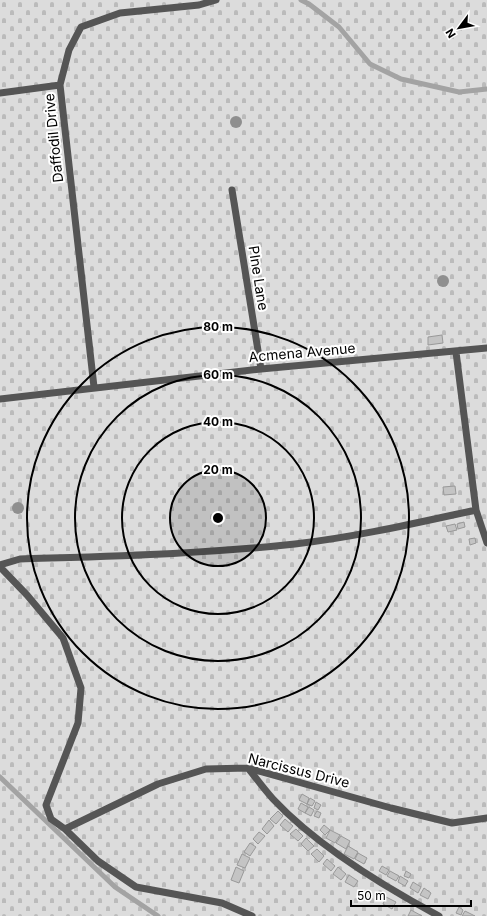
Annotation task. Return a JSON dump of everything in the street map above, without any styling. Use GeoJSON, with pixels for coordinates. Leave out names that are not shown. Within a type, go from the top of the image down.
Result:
{"type":"FeatureCollection","features":[{"type":"Feature","properties":{"kind":"lane","name":"Daffodil Drive"},"geometry":{"type":"LineString","coordinates":[[94,387],[60,85],[69,50],[81,27],[120,13],[199,5],[216,0]]}},
{"type":"Feature","properties":{"kind":"lane"},"geometry":{"type":"LineString","coordinates":[[0,93],[60,85]]}},
{"type":"Feature","properties":{"kind":"lane","name":"PIne Lane"},"geometry":{"type":"LineString","coordinates":[[232,190],[261,369]]}},
{"type":"Feature","properties":{"kind":"lane","name":"Acmena Avenue"},"geometry":{"type":"LineString","coordinates":[[0,399],[261,369],[487,348]]}},
{"type":"Feature","properties":{"kind":"lane"},"geometry":{"type":"LineString","coordinates":[[456,352],[476,510],[487,542]]}},
{"type":"Feature","properties":{"kind":"lane"},"geometry":{"type":"LineString","coordinates":[[252,916],[222,903],[136,887],[98,861],[65,829],[51,819],[46,805],[78,723],[81,688],[63,638],[27,595],[0,566],[20,559],[163,555],[295,544],[369,533],[476,510]]}},
{"type":"Feature","properties":{"kind":"lane"},"geometry":{"type":"LineString","coordinates":[[248,768],[273,799],[324,845],[404,897],[439,916]]}},
{"type":"Feature","properties":{"kind":"lane","name":"Narcissus Drive"},"geometry":{"type":"LineString","coordinates":[[65,829],[158,784],[206,770],[248,768],[392,808],[452,822],[487,818]]}},
{"type":"Feature","properties":{"kind":"green space"},"geometry":{"type":"Polygon","coordinates":[[[0,0],[487,0],[487,916],[0,916],[0,0]]]}},
{"type":"Feature","properties":{"kind":"building"},"geometry":{"type":"Polygon","coordinates":[[[442,335],[443,343],[428,345],[428,337],[442,335]]]}},
{"type":"Feature","properties":{"kind":"building"},"geometry":{"type":"Polygon","coordinates":[[[455,486],[456,494],[444,495],[443,487],[455,486]]]}},
{"type":"Feature","properties":{"kind":"building"},"geometry":{"type":"Polygon","coordinates":[[[464,522],[465,527],[458,529],[457,524],[464,522]]]}},
{"type":"Feature","properties":{"kind":"building"},"geometry":{"type":"Polygon","coordinates":[[[455,524],[457,530],[448,532],[446,526],[455,524]]]}},
{"type":"Feature","properties":{"kind":"building"},"geometry":{"type":"Polygon","coordinates":[[[475,538],[476,543],[470,545],[469,539],[475,538]]]}},
{"type":"Feature","properties":{"kind":"building"},"geometry":{"type":"Polygon","coordinates":[[[302,794],[309,798],[307,804],[299,800],[302,794]]]}},
{"type":"Feature","properties":{"kind":"building"},"geometry":{"type":"Polygon","coordinates":[[[310,798],[315,801],[312,806],[307,804],[310,798]]]}},
{"type":"Feature","properties":{"kind":"building"},"geometry":{"type":"Polygon","coordinates":[[[316,802],[321,805],[318,810],[314,808],[316,802]]]}},
{"type":"Feature","properties":{"kind":"building"},"geometry":{"type":"Polygon","coordinates":[[[301,803],[308,807],[305,813],[298,809],[301,803]]]}},
{"type":"Feature","properties":{"kind":"building"},"geometry":{"type":"Polygon","coordinates":[[[309,807],[314,810],[311,816],[305,813],[309,807]]]}},
{"type":"Feature","properties":{"kind":"building"},"geometry":{"type":"Polygon","coordinates":[[[278,811],[283,816],[276,824],[270,819],[278,811]]]}},
{"type":"Feature","properties":{"kind":"building"},"geometry":{"type":"Polygon","coordinates":[[[317,811],[321,813],[319,818],[314,816],[317,811]]]}},
{"type":"Feature","properties":{"kind":"building"},"geometry":{"type":"Polygon","coordinates":[[[285,819],[293,826],[288,832],[280,825],[285,819]]]}},
{"type":"Feature","properties":{"kind":"building"},"geometry":{"type":"Polygon","coordinates":[[[269,820],[274,826],[267,834],[262,829],[269,820]]]}},
{"type":"Feature","properties":{"kind":"building"},"geometry":{"type":"Polygon","coordinates":[[[324,825],[330,830],[325,835],[320,830],[324,825]]]}},
{"type":"Feature","properties":{"kind":"building"},"geometry":{"type":"Polygon","coordinates":[[[296,829],[303,836],[298,841],[290,834],[296,829]]]}},
{"type":"Feature","properties":{"kind":"building"},"geometry":{"type":"Polygon","coordinates":[[[330,830],[340,835],[335,843],[326,838],[330,830]]]}},
{"type":"Feature","properties":{"kind":"building"},"geometry":{"type":"Polygon","coordinates":[[[259,832],[265,836],[258,844],[253,839],[259,832]]]}},
{"type":"Feature","properties":{"kind":"building"},"geometry":{"type":"Polygon","coordinates":[[[341,836],[350,841],[346,849],[336,843],[341,836]]]}},
{"type":"Feature","properties":{"kind":"building"},"geometry":{"type":"Polygon","coordinates":[[[306,838],[314,846],[308,851],[301,844],[306,838]]]}},
{"type":"Feature","properties":{"kind":"building"},"geometry":{"type":"Polygon","coordinates":[[[250,843],[256,847],[250,856],[244,852],[250,843]]]}},
{"type":"Feature","properties":{"kind":"building"},"geometry":{"type":"Polygon","coordinates":[[[348,846],[358,852],[354,859],[344,854],[348,846]]]}},
{"type":"Feature","properties":{"kind":"building"},"geometry":{"type":"Polygon","coordinates":[[[317,849],[324,856],[319,862],[311,854],[317,849]]]}},
{"type":"Feature","properties":{"kind":"building"},"geometry":{"type":"Polygon","coordinates":[[[358,853],[367,858],[364,864],[355,859],[358,853]]]}},
{"type":"Feature","properties":{"kind":"building"},"geometry":{"type":"Polygon","coordinates":[[[242,854],[250,858],[245,868],[237,865],[242,854]]]}},
{"type":"Feature","properties":{"kind":"building"},"geometry":{"type":"Polygon","coordinates":[[[327,859],[335,866],[331,871],[323,864],[327,859]]]}},
{"type":"Feature","properties":{"kind":"building"},"geometry":{"type":"Polygon","coordinates":[[[382,866],[389,870],[386,875],[379,871],[382,866]]]}},
{"type":"Feature","properties":{"kind":"building"},"geometry":{"type":"Polygon","coordinates":[[[236,867],[244,871],[239,883],[231,880],[236,867]]]}},
{"type":"Feature","properties":{"kind":"building"},"geometry":{"type":"Polygon","coordinates":[[[338,867],[346,874],[341,880],[333,874],[338,867]]]}},
{"type":"Feature","properties":{"kind":"building"},"geometry":{"type":"Polygon","coordinates":[[[390,871],[399,876],[396,881],[387,876],[390,871]]]}},
{"type":"Feature","properties":{"kind":"building"},"geometry":{"type":"Polygon","coordinates":[[[406,871],[411,874],[409,878],[404,876],[406,871]]]}},
{"type":"Feature","properties":{"kind":"building"},"geometry":{"type":"Polygon","coordinates":[[[349,875],[358,881],[354,887],[345,882],[349,875]]]}},
{"type":"Feature","properties":{"kind":"building"},"geometry":{"type":"Polygon","coordinates":[[[400,876],[408,881],[405,886],[398,882],[400,876]]]}},
{"type":"Feature","properties":{"kind":"building"},"geometry":{"type":"Polygon","coordinates":[[[413,882],[421,887],[418,893],[410,888],[413,882]]]}},
{"type":"Feature","properties":{"kind":"building"},"geometry":{"type":"Polygon","coordinates":[[[424,888],[431,893],[428,899],[420,895],[424,888]]]}},
{"type":"Feature","properties":{"kind":"building"},"geometry":{"type":"Polygon","coordinates":[[[386,897],[396,902],[392,909],[383,904],[386,897]]]}},
{"type":"Feature","properties":{"kind":"building"},"geometry":{"type":"Polygon","coordinates":[[[459,907],[463,910],[461,915],[456,913],[459,907]]]}},
{"type":"Feature","properties":{"kind":"building"},"geometry":{"type":"Polygon","coordinates":[[[411,910],[422,916],[408,916],[411,910]]]}},
{"type":"Feature","properties":{"kind":"building"},"geometry":{"type":"Polygon","coordinates":[[[465,911],[475,916],[462,916],[465,911]]]}},
{"type":"Feature","properties":{"kind":"waterway"},"geometry":{"type":"LineString","coordinates":[[301,0],[309,4],[339,27],[370,64],[401,79],[459,92],[487,89]]}},
{"type":"Feature","properties":{"kind":"waterway"},"geometry":{"type":"LineString","coordinates":[[0,777],[115,887],[158,916]]}}]}
